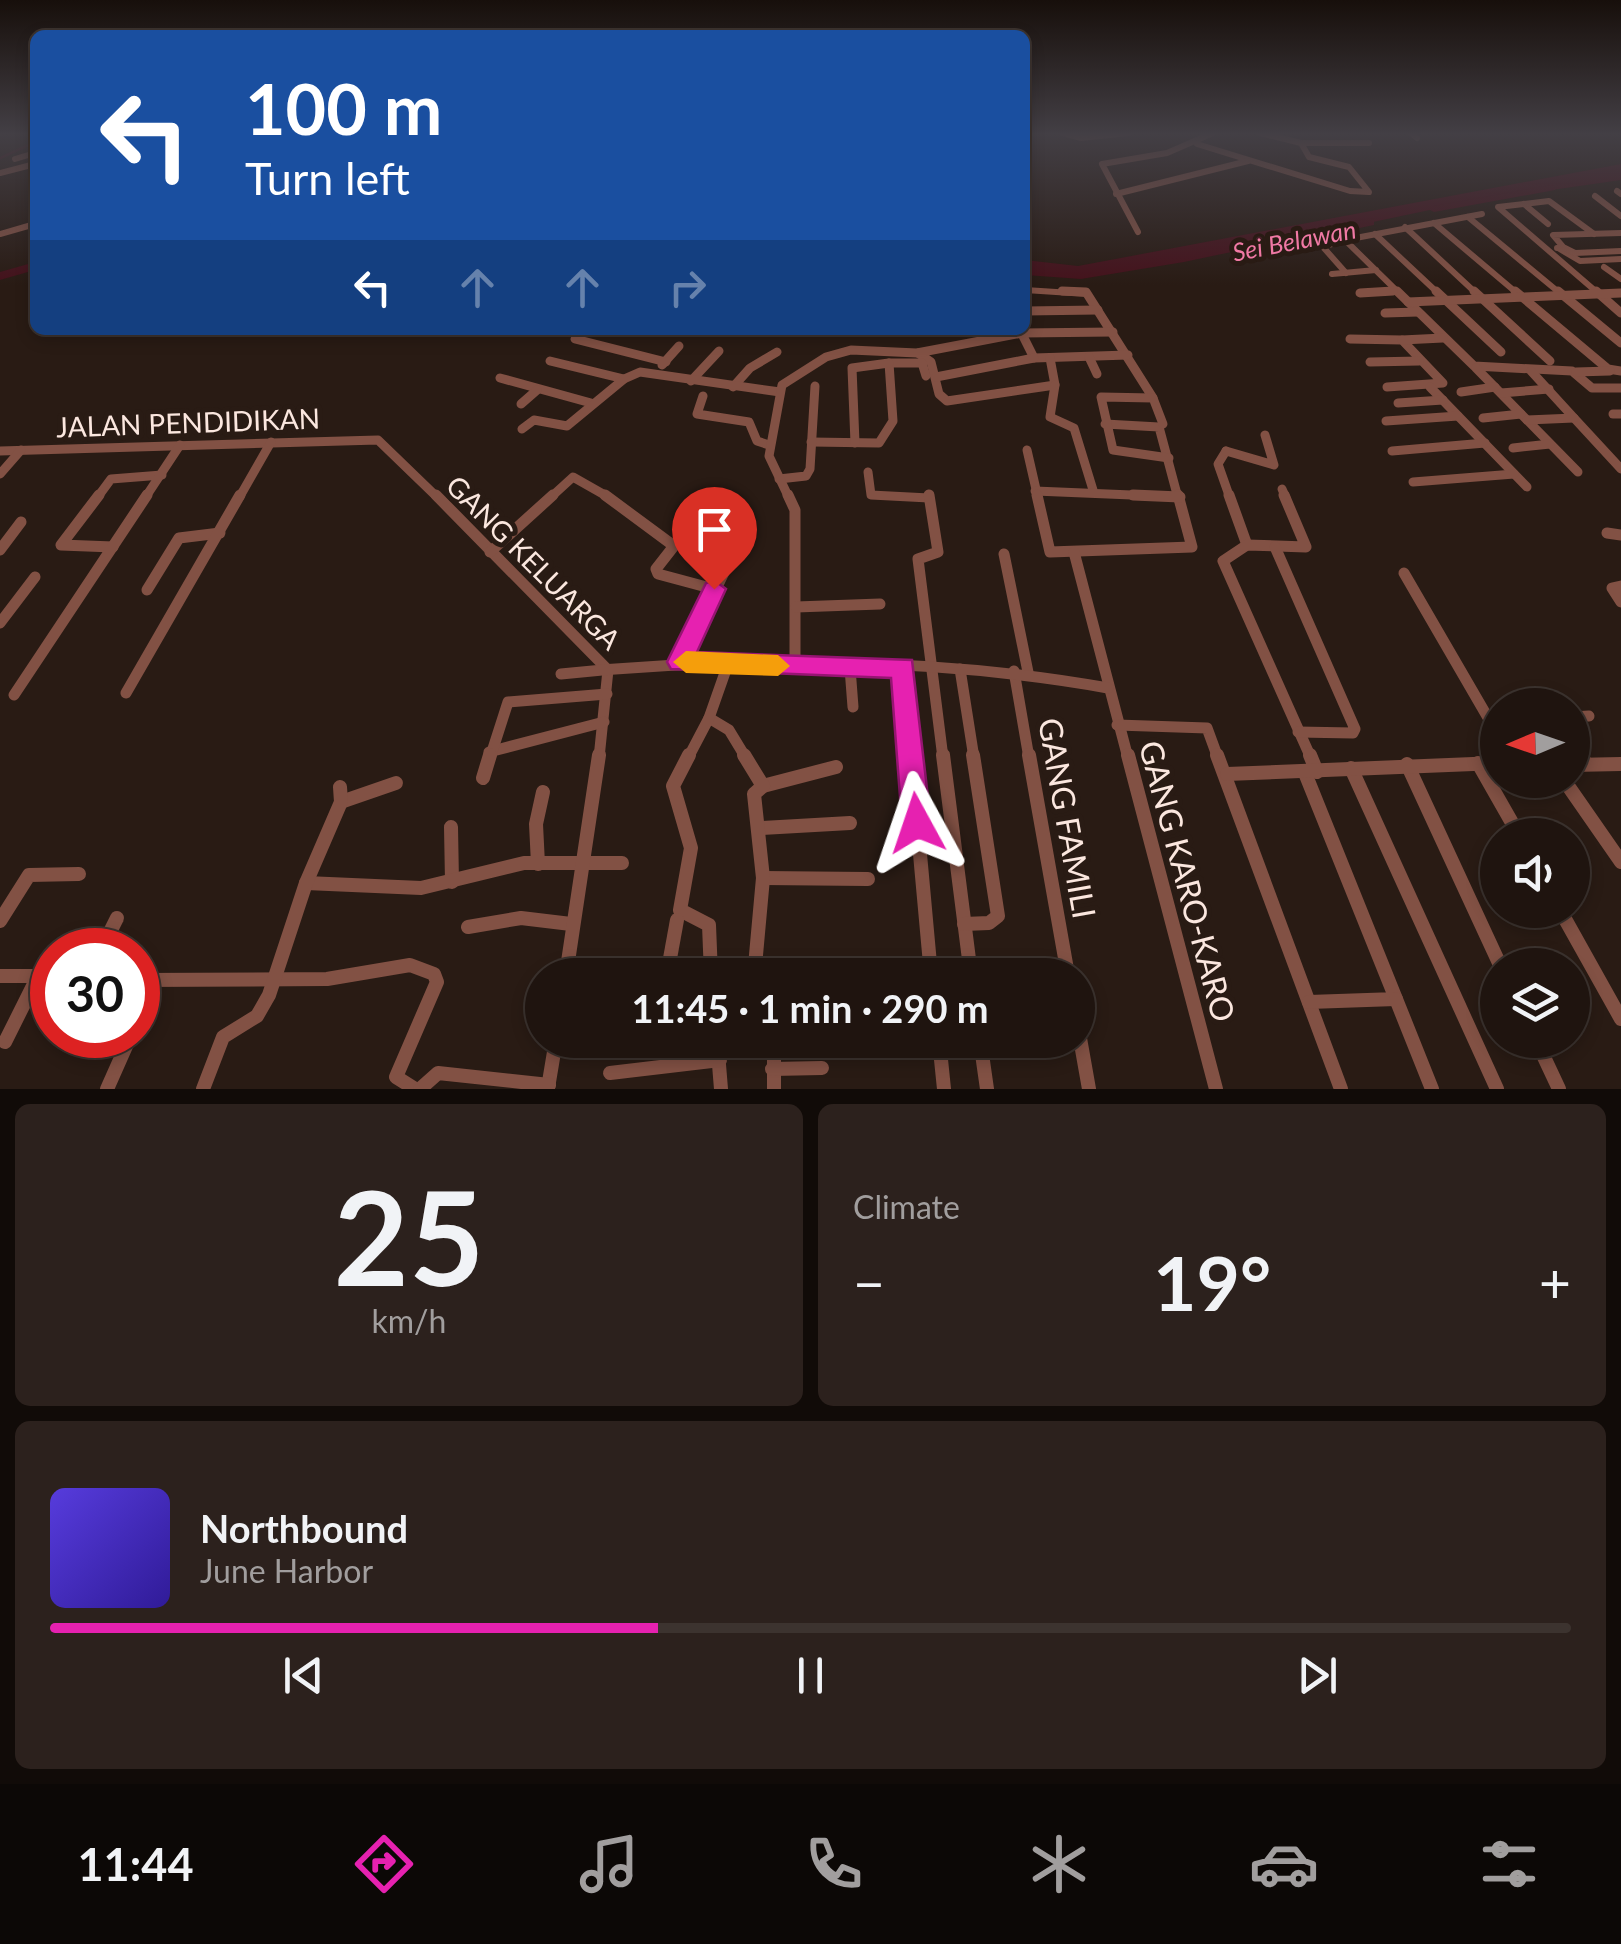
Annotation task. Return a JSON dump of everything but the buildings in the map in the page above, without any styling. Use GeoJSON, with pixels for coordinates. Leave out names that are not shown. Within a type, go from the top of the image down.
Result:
{"type":"FeatureCollection","features":[{"type":"Feature","properties":{"kind":"street"},"geometry":{"type":"LineString","coordinates":[[1111,184],[1138,232]]}},
{"type":"Feature","properties":{"kind":"street"},"geometry":{"type":"LineString","coordinates":[[1116,194],[1156,184]]}},
{"type":"Feature","properties":{"kind":"street"},"geometry":{"type":"LineString","coordinates":[[1327,184],[1369,192],[1362,184]]}},
{"type":"Feature","properties":{"kind":"street"},"geometry":{"type":"LineString","coordinates":[[1595,196],[1621,216]]}},
{"type":"Feature","properties":{"kind":"street"},"geometry":{"type":"LineString","coordinates":[[1594,234],[1549,200],[1498,207],[1621,313]]}},
{"type":"Feature","properties":{"kind":"street"},"geometry":{"type":"LineString","coordinates":[[1523,203],[1548,224]]}},
{"type":"Feature","properties":{"kind":"street"},"geometry":{"type":"LineString","coordinates":[[1346,274],[1323,248],[1345,240],[1482,214]]}},
{"type":"Feature","properties":{"kind":"street"},"geometry":{"type":"LineString","coordinates":[[1468,217],[1621,343]]}},
{"type":"Feature","properties":{"kind":"street"},"geometry":{"type":"LineString","coordinates":[[1434,223],[1616,371]]}},
{"type":"Feature","properties":{"kind":"street"},"geometry":{"type":"LineString","coordinates":[[0,234],[30,225]]}},
{"type":"Feature","properties":{"kind":"street"},"geometry":{"type":"LineString","coordinates":[[1405,228],[1488,300],[1550,361]]}},
{"type":"Feature","properties":{"kind":"street"},"geometry":{"type":"LineString","coordinates":[[1621,233],[1551,236],[1574,260],[1621,259]]}},
{"type":"Feature","properties":{"kind":"street"},"geometry":{"type":"LineString","coordinates":[[1375,234],[1501,352]]}},
{"type":"Feature","properties":{"kind":"street"},"geometry":{"type":"LineString","coordinates":[[1345,240],[1578,472]]}},
{"type":"Feature","properties":{"kind":"street"},"geometry":{"type":"LineString","coordinates":[[1542,248],[1574,253],[1621,251]]}},
{"type":"Feature","properties":{"kind":"street"},"geometry":{"type":"LineString","coordinates":[[1604,266],[1618,275]]}},
{"type":"Feature","properties":{"kind":"street"},"geometry":{"type":"LineString","coordinates":[[1332,274],[1376,270]]}},
{"type":"Feature","properties":{"kind":"street"},"geometry":{"type":"LineString","coordinates":[[1030,290],[1084,290],[1128,355],[1163,424]]}},
{"type":"Feature","properties":{"kind":"street"},"geometry":{"type":"LineString","coordinates":[[1360,293],[1397,291]]}},
{"type":"Feature","properties":{"kind":"street"},"geometry":{"type":"LineString","coordinates":[[1408,302],[1621,293]]}},
{"type":"Feature","properties":{"kind":"street"},"geometry":{"type":"LineString","coordinates":[[1030,312],[1098,310]]}},
{"type":"Feature","properties":{"kind":"street"},"geometry":{"type":"LineString","coordinates":[[1385,313],[1418,312]]}},
{"type":"Feature","properties":{"kind":"street"},"geometry":{"type":"LineString","coordinates":[[1030,332],[1112,332]]}},
{"type":"Feature","properties":{"kind":"street"},"geometry":{"type":"LineString","coordinates":[[795,666],[796,510],[770,464],[768,446],[778,425],[780,392],[786,381],[840,352],[864,348],[918,353],[1006,335]]}},
{"type":"Feature","properties":{"kind":"street"},"geometry":{"type":"LineString","coordinates":[[1022,335],[1034,358]]}},
{"type":"Feature","properties":{"kind":"street"},"geometry":{"type":"LineString","coordinates":[[1350,339],[1443,338]]}},
{"type":"Feature","properties":{"kind":"street"},"geometry":{"type":"LineString","coordinates":[[574,339],[666,362]]}},
{"type":"Feature","properties":{"kind":"street"},"geometry":{"type":"LineString","coordinates":[[1388,387],[1430,387],[1443,383],[1402,340]]}},
{"type":"Feature","properties":{"kind":"street"},"geometry":{"type":"LineString","coordinates":[[655,373],[679,346]]}},
{"type":"Feature","properties":{"kind":"street"},"geometry":{"type":"LineString","coordinates":[[691,382],[719,352]]}},
{"type":"Feature","properties":{"kind":"street"},"geometry":{"type":"LineString","coordinates":[[733,387],[750,368],[777,352]]}},
{"type":"Feature","properties":{"kind":"street"},"geometry":{"type":"LineString","coordinates":[[918,353],[932,362],[931,377]]}},
{"type":"Feature","properties":{"kind":"street"},"geometry":{"type":"LineString","coordinates":[[931,377],[1034,358],[1128,355]]}},
{"type":"Feature","properties":{"kind":"street"},"geometry":{"type":"LineString","coordinates":[[1089,357],[1100,378],[1105,424],[1117,453],[1169,458]]}},
{"type":"Feature","properties":{"kind":"street"},"geometry":{"type":"LineString","coordinates":[[1050,358],[1054,385],[1050,417],[1074,428],[1093,490]]}},
{"type":"Feature","properties":{"kind":"street"},"geometry":{"type":"LineString","coordinates":[[550,361],[624,379]]}},
{"type":"Feature","properties":{"kind":"street"},"geometry":{"type":"LineString","coordinates":[[1370,362],[1420,361]]}},
{"type":"Feature","properties":{"kind":"street"},"geometry":{"type":"LineString","coordinates":[[811,442],[879,444],[890,430],[889,363]]}},
{"type":"Feature","properties":{"kind":"street"},"geometry":{"type":"LineString","coordinates":[[855,443],[852,368],[922,363],[947,402],[1054,385]]}},
{"type":"Feature","properties":{"kind":"street"},"geometry":{"type":"LineString","coordinates":[[1476,368],[1616,371]]}},
{"type":"Feature","properties":{"kind":"street"},"geometry":{"type":"LineString","coordinates":[[1531,370],[1621,469]]}},
{"type":"Feature","properties":{"kind":"street"},"geometry":{"type":"LineString","coordinates":[[522,429],[534,420],[562,428],[624,379],[640,372],[780,392]]}},
{"type":"Feature","properties":{"kind":"street"},"geometry":{"type":"LineString","coordinates":[[1576,372],[1592,388],[1621,388]]}},
{"type":"Feature","properties":{"kind":"street"},"geometry":{"type":"LineString","coordinates":[[500,378],[592,403]]}},
{"type":"Feature","properties":{"kind":"street"},"geometry":{"type":"LineString","coordinates":[[779,479],[808,474],[815,386]]}},
{"type":"Feature","properties":{"kind":"street"},"geometry":{"type":"LineString","coordinates":[[1430,387],[1527,487]]}},
{"type":"Feature","properties":{"kind":"street"},"geometry":{"type":"LineString","coordinates":[[1461,392],[1549,389]]}},
{"type":"Feature","properties":{"kind":"street"},"geometry":{"type":"LineString","coordinates":[[520,404],[537,390]]}},
{"type":"Feature","properties":{"kind":"street"},"geometry":{"type":"LineString","coordinates":[[703,396],[697,414],[749,422],[757,441],[768,446]]}},
{"type":"Feature","properties":{"kind":"street"},"geometry":{"type":"LineString","coordinates":[[1101,397],[1153,398]]}},
{"type":"Feature","properties":{"kind":"street"},"geometry":{"type":"LineString","coordinates":[[1398,403],[1443,400]]}},
{"type":"Feature","properties":{"kind":"street"},"geometry":{"type":"LineString","coordinates":[[1386,421],[1458,416]]}},
{"type":"Feature","properties":{"kind":"street"},"geometry":{"type":"LineString","coordinates":[[1483,418],[1574,418]]}},
{"type":"Feature","properties":{"kind":"street"},"geometry":{"type":"LineString","coordinates":[[1026,450],[1048,551],[1188,550],[1191,541],[1159,427],[1105,424]]}},
{"type":"Feature","properties":{"kind":"street"},"geometry":{"type":"LineString","coordinates":[[1247,544],[1218,464],[1223,450],[1274,465],[1265,435]]}},
{"type":"Feature","properties":{"kind":"street","name":"JALAN PENDIDIKAN"},"geometry":{"type":"LineString","coordinates":[[0,450],[378,440]]}},
{"type":"Feature","properties":{"kind":"street","name":"GANG KELUARGA"},"geometry":{"type":"LineString","coordinates":[[378,440],[608,670],[584,866],[568,958]]}},
{"type":"Feature","properties":{"kind":"street"},"geometry":{"type":"LineString","coordinates":[[126,693],[271,442]]}},
{"type":"Feature","properties":{"kind":"street"},"geometry":{"type":"LineString","coordinates":[[1392,451],[1484,444]]}},
{"type":"Feature","properties":{"kind":"street"},"geometry":{"type":"LineString","coordinates":[[1513,448],[1550,444]]}},
{"type":"Feature","properties":{"kind":"street"},"geometry":{"type":"LineString","coordinates":[[14,695],[180,445]]}},
{"type":"Feature","properties":{"kind":"street"},"geometry":{"type":"LineString","coordinates":[[0,474],[21,450]]}},
{"type":"Feature","properties":{"kind":"street"},"geometry":{"type":"LineString","coordinates":[[868,472],[871,495],[929,495],[938,552],[918,558],[969,958]]}},
{"type":"Feature","properties":{"kind":"street"},"geometry":{"type":"LineString","coordinates":[[1413,482],[1514,474]]}},
{"type":"Feature","properties":{"kind":"street"},"geometry":{"type":"LineString","coordinates":[[113,547],[61,546],[112,479],[162,475]]}},
{"type":"Feature","properties":{"kind":"street"},"geometry":{"type":"LineString","coordinates":[[490,552],[573,477],[621,504],[674,546],[656,569],[658,574],[714,589]]}},
{"type":"Feature","properties":{"kind":"street"},"geometry":{"type":"LineString","coordinates":[[1282,488],[1306,545],[1247,544],[1223,561],[1298,732],[1432,1089]]}},
{"type":"Feature","properties":{"kind":"street"},"geometry":{"type":"LineString","coordinates":[[1036,491],[1093,490],[1180,497]]}},
{"type":"Feature","properties":{"kind":"street"},"geometry":{"type":"LineString","coordinates":[[0,550],[21,522]]}},
{"type":"Feature","properties":{"kind":"street"},"geometry":{"type":"LineString","coordinates":[[147,590],[179,538],[220,533]]}},
{"type":"Feature","properties":{"kind":"street"},"geometry":{"type":"LineString","coordinates":[[1607,533],[1621,535]]}},
{"type":"Feature","properties":{"kind":"street"},"geometry":{"type":"LineString","coordinates":[[1275,547],[1355,729],[1352,733],[1298,732]]}},
{"type":"Feature","properties":{"kind":"street"},"geometry":{"type":"LineString","coordinates":[[680,662],[734,552]]}},
{"type":"Feature","properties":{"kind":"street","name":"GANG KARO-KARO"},"geometry":{"type":"LineString","coordinates":[[1074,552],[1216,1089]]}},
{"type":"Feature","properties":{"kind":"street","name":"GANG FAMILI"},"geometry":{"type":"LineString","coordinates":[[1004,554],[1065,958]]}},
{"type":"Feature","properties":{"kind":"street"},"geometry":{"type":"LineString","coordinates":[[1404,573],[1480,704]]}},
{"type":"Feature","properties":{"kind":"street"},"geometry":{"type":"LineString","coordinates":[[0,623],[35,577]]}},
{"type":"Feature","properties":{"kind":"street"},"geometry":{"type":"LineString","coordinates":[[1621,586],[1612,588],[1621,602]]}},
{"type":"Feature","properties":{"kind":"street"},"geometry":{"type":"LineString","coordinates":[[796,608],[880,604]]}},
{"type":"Feature","properties":{"kind":"street"},"geometry":{"type":"LineString","coordinates":[[561,674],[680,662],[931,668],[1021,672],[1108,688]]}},
{"type":"Feature","properties":{"kind":"street"},"geometry":{"type":"LineString","coordinates":[[710,958],[709,925],[680,910],[691,848],[673,786],[708,718],[728,664]]}},
{"type":"Feature","properties":{"kind":"street"},"geometry":{"type":"LineString","coordinates":[[850,668],[854,707]]}},
{"type":"Feature","properties":{"kind":"street"},"geometry":{"type":"LineString","coordinates":[[903,668],[929,958]]}},
{"type":"Feature","properties":{"kind":"street"},"geometry":{"type":"LineString","coordinates":[[960,669],[998,916],[995,922],[964,924]]}},
{"type":"Feature","properties":{"kind":"street"},"geometry":{"type":"LineString","coordinates":[[483,778],[508,702],[607,694]]}},
{"type":"Feature","properties":{"kind":"street"},"geometry":{"type":"LineString","coordinates":[[708,718],[729,730],[764,786]]}},
{"type":"Feature","properties":{"kind":"street"},"geometry":{"type":"LineString","coordinates":[[489,752],[604,722]]}},
{"type":"Feature","properties":{"kind":"street"},"geometry":{"type":"LineString","coordinates":[[1118,726],[1208,728],[1341,1089]]}},
{"type":"Feature","properties":{"kind":"street"},"geometry":{"type":"LineString","coordinates":[[1227,774],[1478,763],[1509,818]]}},
{"type":"Feature","properties":{"kind":"street"},"geometry":{"type":"LineString","coordinates":[[1407,764],[1492,948]]}},
{"type":"Feature","properties":{"kind":"street"},"geometry":{"type":"LineString","coordinates":[[1590,764],[1621,764]]}},
{"type":"Feature","properties":{"kind":"street"},"geometry":{"type":"LineString","coordinates":[[757,958],[763,878],[754,791],[836,767]]}},
{"type":"Feature","properties":{"kind":"street"},"geometry":{"type":"LineString","coordinates":[[1351,768],[1497,1089]]}},
{"type":"Feature","properties":{"kind":"street"},"geometry":{"type":"LineString","coordinates":[[202,1089],[223,1037],[257,1016],[277,976],[306,883],[341,795],[396,783]]}},
{"type":"Feature","properties":{"kind":"street"},"geometry":{"type":"LineString","coordinates":[[538,864],[536,824],[543,792]]}},
{"type":"Feature","properties":{"kind":"street"},"geometry":{"type":"LineString","coordinates":[[1577,798],[1621,862]]}},
{"type":"Feature","properties":{"kind":"street"},"geometry":{"type":"LineString","coordinates":[[760,828],[850,823]]}},
{"type":"Feature","properties":{"kind":"street"},"geometry":{"type":"LineString","coordinates":[[451,827],[452,882]]}},
{"type":"Feature","properties":{"kind":"street"},"geometry":{"type":"LineString","coordinates":[[306,883],[421,888],[498,866],[622,863]]}},
{"type":"Feature","properties":{"kind":"street"},"geometry":{"type":"LineString","coordinates":[[0,922],[29,874],[79,874]]}},
{"type":"Feature","properties":{"kind":"street"},"geometry":{"type":"LineString","coordinates":[[763,878],[868,880]]}},
{"type":"Feature","properties":{"kind":"street"},"geometry":{"type":"LineString","coordinates":[[112,928],[117,918]]}},
{"type":"Feature","properties":{"kind":"street"},"geometry":{"type":"LineString","coordinates":[[468,927],[521,918],[571,924]]}},
{"type":"Feature","properties":{"kind":"street"},"geometry":{"type":"LineString","coordinates":[[670,958],[677,920]]}},
{"type":"Feature","properties":{"kind":"street"},"geometry":{"type":"LineString","coordinates":[[1570,928],[1621,1019]]}},
{"type":"Feature","properties":{"kind":"street"},"geometry":{"type":"LineString","coordinates":[[160,981],[277,976],[326,979],[410,965],[434,974],[437,982],[396,1077],[418,1089],[438,1073],[548,1087],[553,1058]]}},
{"type":"Feature","properties":{"kind":"street"},"geometry":{"type":"LineString","coordinates":[[0,976],[30,976]]}},
{"type":"Feature","properties":{"kind":"street"},"geometry":{"type":"LineString","coordinates":[[1309,1002],[1396,999]]}},
{"type":"Feature","properties":{"kind":"street"},"geometry":{"type":"LineString","coordinates":[[5,1042],[30,1001]]}},
{"type":"Feature","properties":{"kind":"street"},"geometry":{"type":"LineString","coordinates":[[106,1089],[120,1058]]}},
{"type":"Feature","properties":{"kind":"street"},"geometry":{"type":"LineString","coordinates":[[773,1058],[774,1089]]}},
{"type":"Feature","properties":{"kind":"street"},"geometry":{"type":"LineString","coordinates":[[940,1058],[944,1089]]}},
{"type":"Feature","properties":{"kind":"street"},"geometry":{"type":"LineString","coordinates":[[983,1058],[987,1089]]}},
{"type":"Feature","properties":{"kind":"street"},"geometry":{"type":"LineString","coordinates":[[1083,1058],[1088,1089]]}},
{"type":"Feature","properties":{"kind":"street"},"geometry":{"type":"LineString","coordinates":[[1545,1058],[1560,1089]]}},
{"type":"Feature","properties":{"kind":"street"},"geometry":{"type":"LineString","coordinates":[[610,1073],[720,1060],[722,1089]]}},
{"type":"Feature","properties":{"kind":"street"},"geometry":{"type":"LineString","coordinates":[[772,1068],[822,1068]]}},
{"type":"Feature","properties":{"kind":"shaded area"},"geometry":{"type":"Polygon","coordinates":[[[1515,184],[1595,184],[1463,203],[1184,262],[1081,279],[1030,275],[1030,261],[1078,266],[1515,184]]]}},
{"type":"Feature","properties":{"kind":"waterway","name":"Sei Belawan"},"geometry":{"type":"LineString","coordinates":[[1434,209],[1551,188]]}},
{"type":"Feature","properties":{"kind":"waterway","name":"Sei Belawan"},"geometry":{"type":"LineString","coordinates":[[1268,243],[1370,222]]}},
{"type":"Feature","properties":{"kind":"waterway","name":"Sei Belawan"},"geometry":{"type":"LineString","coordinates":[[0,276],[30,267]]}},
{"type":"Feature","properties":{"kind":"slow traffic"},"geometry":{"type":"LineString","coordinates":[[686,662],[778,666]]}},
{"type":"Feature","properties":{"kind":"route"},"geometry":{"type":"LineString","coordinates":[[714,589],[680,662],[903,668],[917,823]]}}]}
